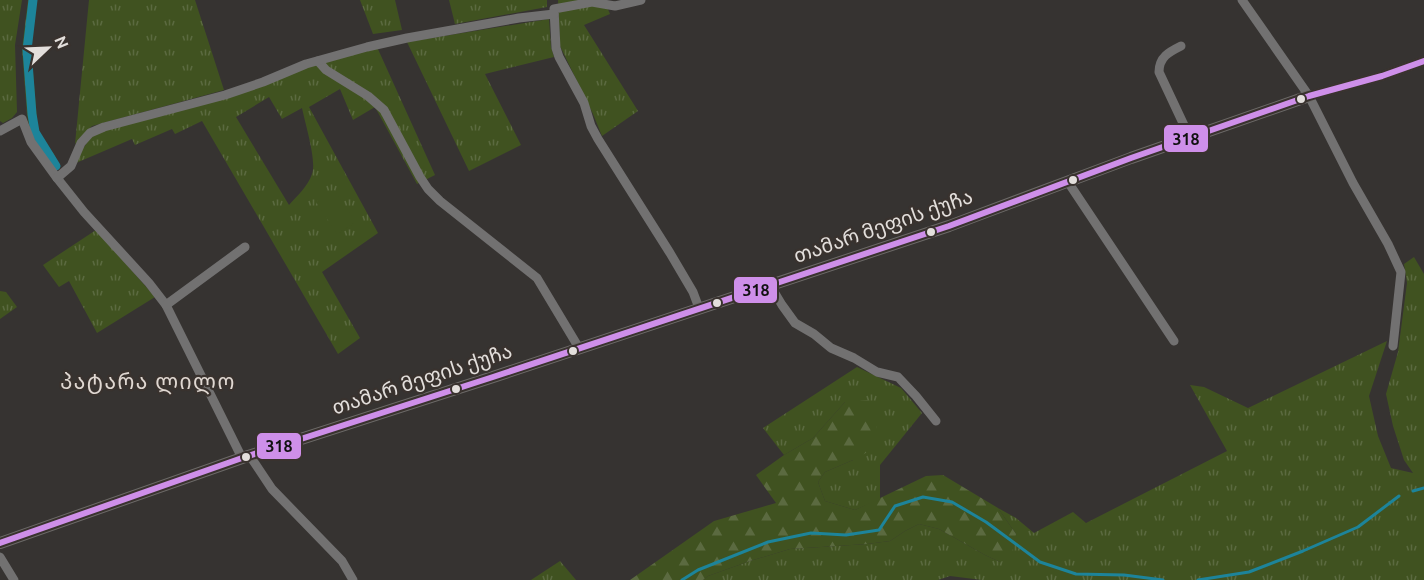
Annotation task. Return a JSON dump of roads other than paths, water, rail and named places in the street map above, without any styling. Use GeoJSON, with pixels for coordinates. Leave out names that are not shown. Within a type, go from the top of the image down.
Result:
{"type":"FeatureCollection","features":[{"type":"Feature","properties":{"kind":"street"},"geometry":{"type":"LineString","coordinates":[[57,178],[71,166],[81,143],[90,133],[104,127],[225,95],[306,64],[367,46],[592,2],[615,6],[641,0]]}},
{"type":"Feature","properties":{"kind":"street"},"geometry":{"type":"LineString","coordinates":[[1242,0],[1309,96],[1401,272],[1394,346]]}},
{"type":"Feature","properties":{"kind":"street"},"geometry":{"type":"LineString","coordinates":[[554,11],[556,48],[584,104],[591,126],[670,253],[693,292],[699,308]]}},
{"type":"Feature","properties":{"kind":"street"},"geometry":{"type":"LineString","coordinates":[[1181,46],[1165,56],[1159,65],[1159,72],[1191,138]]}},
{"type":"Feature","properties":{"kind":"street"},"geometry":{"type":"LineString","coordinates":[[318,61],[326,70],[368,96],[384,110],[428,189],[440,201],[537,278],[579,348]]}},
{"type":"Feature","properties":{"kind":"street","name":"თამარ მეფის ქუჩა"},"geometry":{"type":"LineString","coordinates":[[0,543],[246,457],[447,393],[949,226],[1309,96],[1382,76],[1424,61]]}},
{"type":"Feature","properties":{"kind":"street"},"geometry":{"type":"LineString","coordinates":[[0,131],[22,119],[31,142],[57,178],[166,305],[246,457],[272,489],[342,561],[352,580]]}},
{"type":"Feature","properties":{"kind":"street"},"geometry":{"type":"LineString","coordinates":[[1068,182],[1174,341]]}},
{"type":"Feature","properties":{"kind":"street"},"geometry":{"type":"LineString","coordinates":[[166,305],[245,248]]}},
{"type":"Feature","properties":{"kind":"street"},"geometry":{"type":"LineString","coordinates":[[770,285],[795,322],[831,348],[877,372],[898,377],[936,421]]}},
{"type":"Feature","properties":{"kind":"street"},"geometry":{"type":"LineString","coordinates":[[0,557],[14,580]]}},
{"type":"Feature","properties":{"kind":"waterway"},"geometry":{"type":"LineString","coordinates":[[33,0],[27,50],[32,114],[35,132],[56,166]]}},
{"type":"Feature","properties":{"kind":"waterway"},"geometry":{"type":"LineString","coordinates":[[1413,491],[1424,488]]}},
{"type":"Feature","properties":{"kind":"waterway"},"geometry":{"type":"LineString","coordinates":[[1198,580],[1249,572],[1303,551],[1358,527],[1399,496]]}},
{"type":"Feature","properties":{"kind":"waterway"},"geometry":{"type":"LineString","coordinates":[[682,580],[698,570],[768,542],[811,533],[846,535],[879,530],[895,506],[923,497],[952,502],[986,522],[1040,562],[1076,574],[1124,575],[1163,580]]}},
{"type":"Feature","properties":{"kind":"district","name":"პატარა ლილო"},"geometry":{"type":"Point","coordinates":[148,382]}}]}
